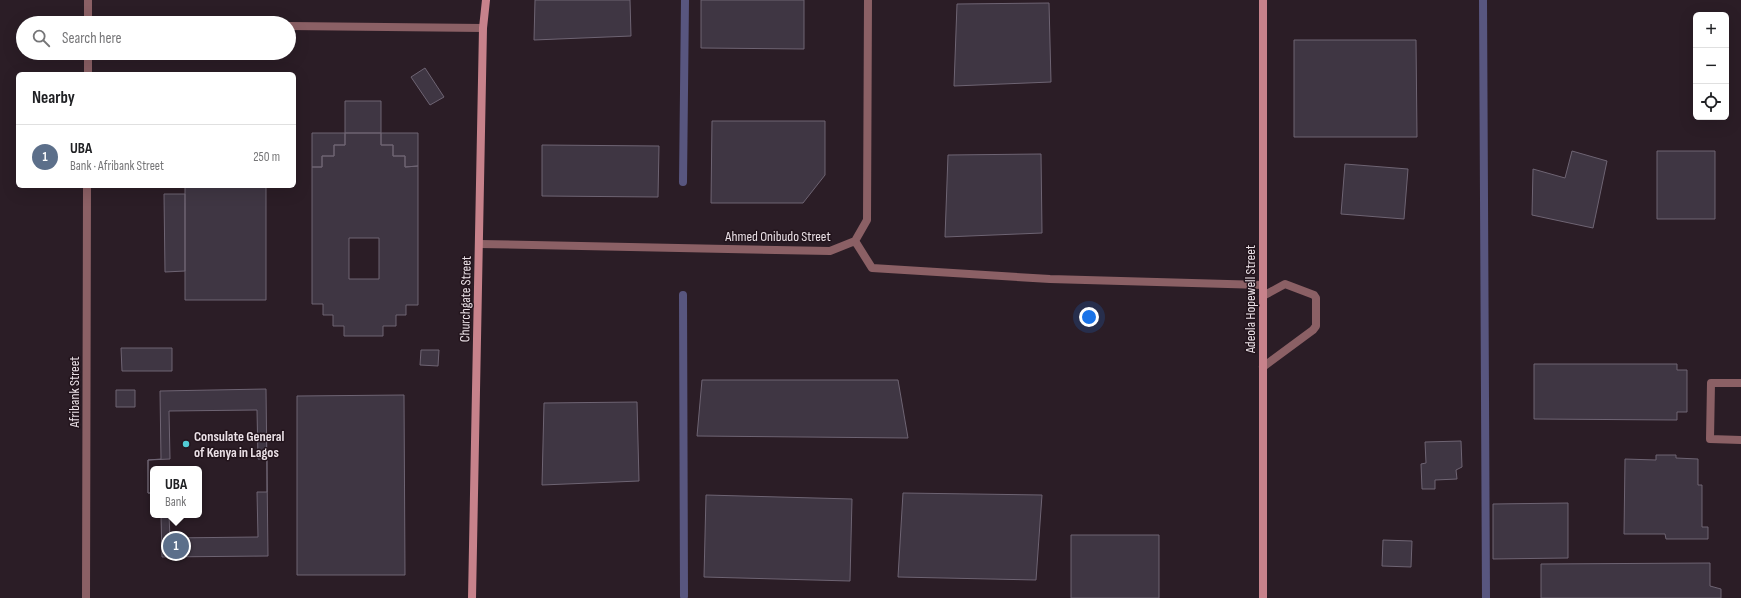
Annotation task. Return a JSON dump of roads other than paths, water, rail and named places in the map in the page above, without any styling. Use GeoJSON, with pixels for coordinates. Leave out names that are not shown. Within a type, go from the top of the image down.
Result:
{"type":"FeatureCollection","features":[{"type":"Feature","properties":{"kind":"street"},"geometry":{"type":"LineString","coordinates":[[88,0],[88,16]]}},
{"type":"Feature","properties":{"kind":"street","name":"Churchgate Street"},"geometry":{"type":"LineString","coordinates":[[472,598],[483,28],[486,0]]}},
{"type":"Feature","properties":{"kind":"street"},"geometry":{"type":"LineString","coordinates":[[868,0],[867,220],[855,241],[872,268],[1050,279],[1263,285]]}},
{"type":"Feature","properties":{"kind":"street","name":"Adeola Hopewell Street"},"geometry":{"type":"LineString","coordinates":[[1263,0],[1263,598]]}},
{"type":"Feature","properties":{"kind":"street"},"geometry":{"type":"LineString","coordinates":[[296,26],[483,28]]}},
{"type":"Feature","properties":{"kind":"street"},"geometry":{"type":"LineString","coordinates":[[88,60],[88,72]]}},
{"type":"Feature","properties":{"kind":"street","name":"Afribank Street"},"geometry":{"type":"LineString","coordinates":[[86,598],[87,188]]}},
{"type":"Feature","properties":{"kind":"street","name":"Ahmed Onibudo Street"},"geometry":{"type":"LineString","coordinates":[[479,244],[830,251],[855,241]]}},
{"type":"Feature","properties":{"kind":"street"},"geometry":{"type":"LineString","coordinates":[[1263,296],[1285,284],[1314,295],[1316,298],[1316,326],[1313,330],[1263,367]]}},
{"type":"Feature","properties":{"kind":"street"},"geometry":{"type":"LineString","coordinates":[[1741,383],[1711,383],[1710,439],[1741,440]]}},
{"type":"Feature","properties":{"kind":"waterway"},"geometry":{"type":"LineString","coordinates":[[683,182],[685,0]]}},
{"type":"Feature","properties":{"kind":"waterway"},"geometry":{"type":"LineString","coordinates":[[1483,0],[1486,598]]}},
{"type":"Feature","properties":{"kind":"waterway"},"geometry":{"type":"LineString","coordinates":[[683,295],[684,596]]}},
{"type":"Feature","properties":{"kind":"place","name":"Consulate General of Kenya in Lagos"},"geometry":{"type":"Point","coordinates":[186,444]}},
{"type":"Feature","properties":{"kind":"place","name":"UBA"},"geometry":{"type":"Point","coordinates":[176,546]}}]}
